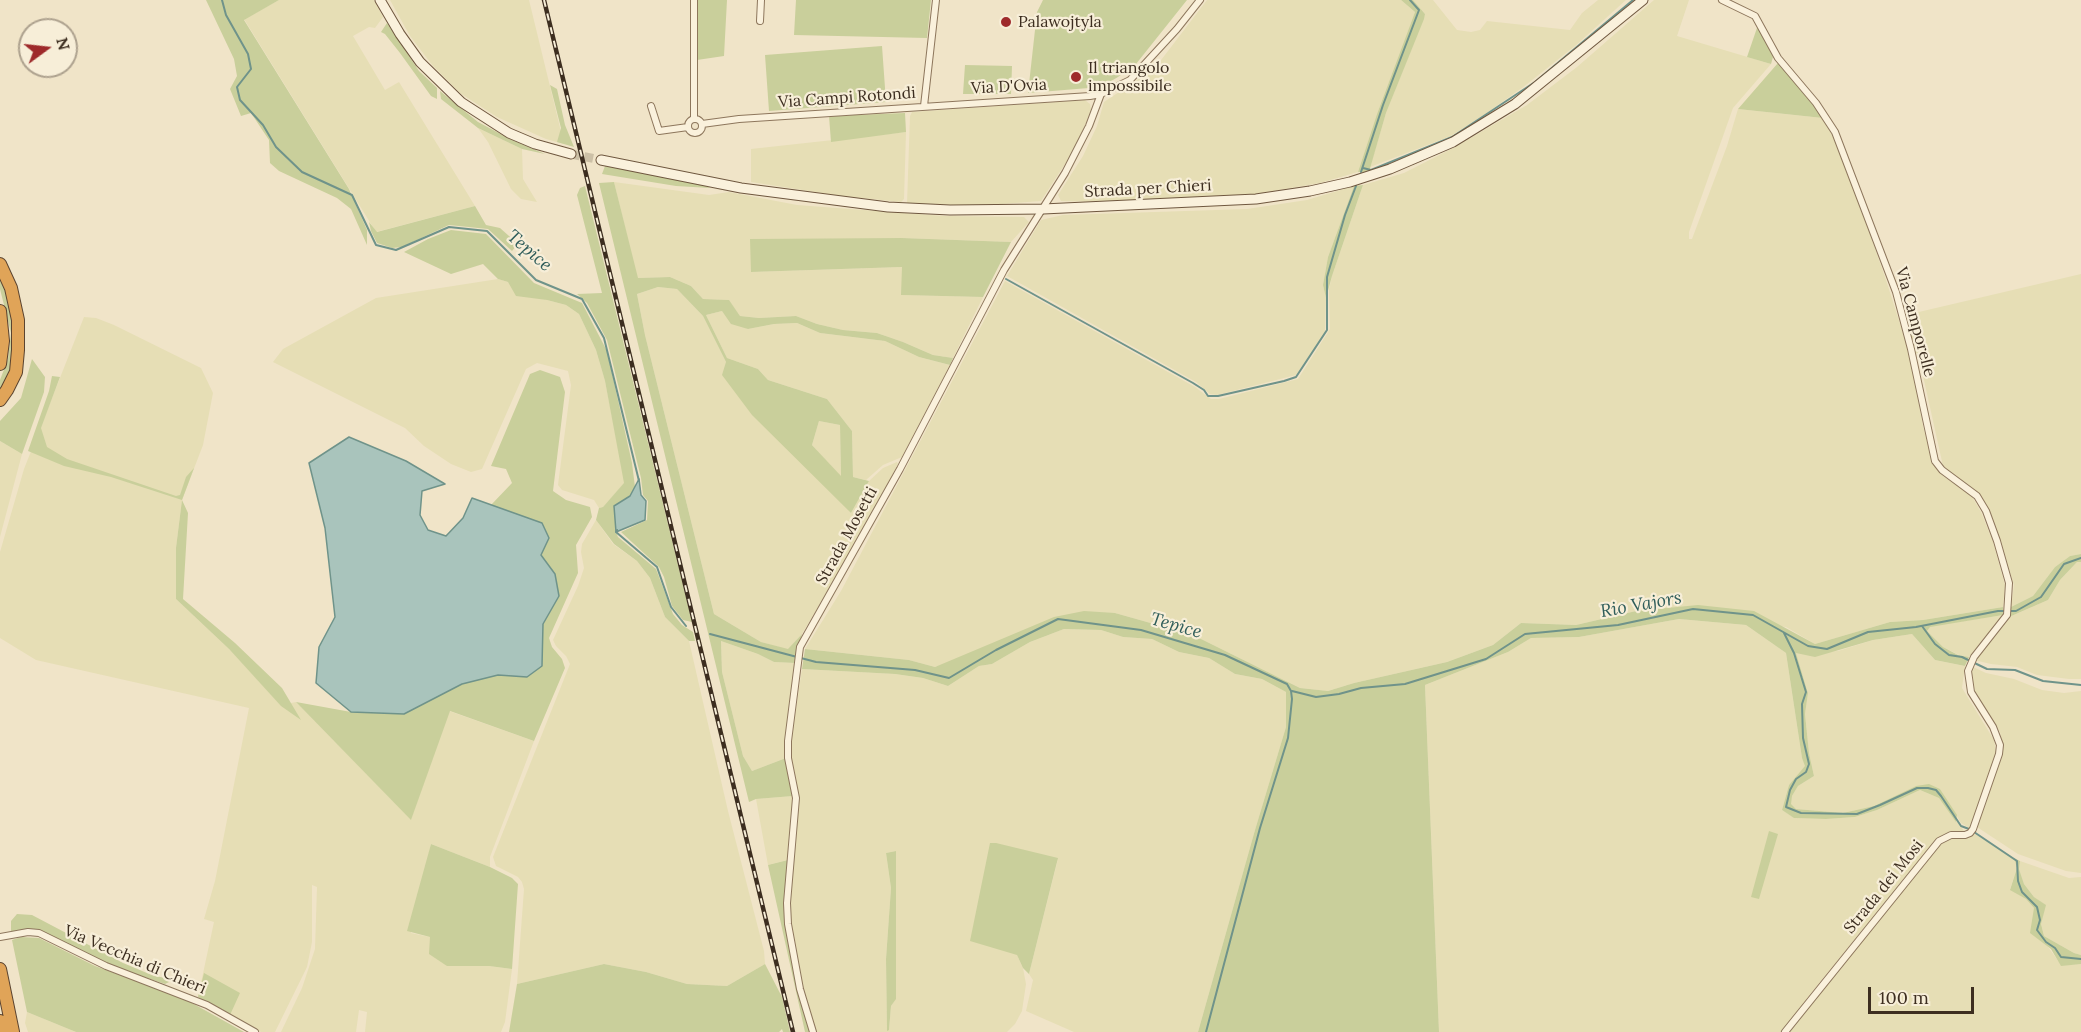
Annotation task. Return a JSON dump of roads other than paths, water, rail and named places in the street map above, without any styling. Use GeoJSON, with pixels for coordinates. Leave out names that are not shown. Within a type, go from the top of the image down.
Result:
{"type":"FeatureCollection","features":[{"type":"Feature","properties":{"kind":"highway"},"geometry":{"type":"LineString","coordinates":[[0,264],[11,288],[18,320],[18,350],[16,372],[0,400]]}},
{"type":"Feature","properties":{"kind":"highway"},"geometry":{"type":"LineString","coordinates":[[0,310],[3,341],[0,364]]}},
{"type":"Feature","properties":{"kind":"highway"},"geometry":{"type":"LineString","coordinates":[[0,969],[13,1032]]}},
{"type":"Feature","properties":{"kind":"highway"},"geometry":{"type":"LineString","coordinates":[[0,1021],[2,1032]]}},
{"type":"Feature","properties":{"kind":"main road"},"geometry":{"type":"LineString","coordinates":[[380,0],[420,62],[461,102],[509,133],[536,144],[572,154]]}},
{"type":"Feature","properties":{"kind":"main road","name":"Strada per Chieri"},"geometry":{"type":"LineString","coordinates":[[601,160],[741,188],[888,207],[950,210],[1043,209],[1256,199],[1310,191],[1350,182],[1390,169],[1453,142],[1515,104],[1643,0]]}},
{"type":"Feature","properties":{"kind":"street"},"geometry":{"type":"LineString","coordinates":[[694,0],[694,119]]}},
{"type":"Feature","properties":{"kind":"street"},"geometry":{"type":"LineString","coordinates":[[760,21],[761,0]]}},
{"type":"Feature","properties":{"kind":"street","name":"Via Campi Rotondi"},"geometry":{"type":"LineString","coordinates":[[702,124],[739,119],[924,106],[936,0]]}},
{"type":"Feature","properties":{"kind":"street","name":"Via D'Ovia"},"geometry":{"type":"LineString","coordinates":[[924,106],[1090,96],[1101,93],[1130,80],[1200,0]]}},
{"type":"Feature","properties":{"kind":"street","name":"Via Camporelle"},"geometry":{"type":"LineString","coordinates":[[1722,0],[1755,16],[1778,58],[1816,103],[1835,132],[1896,292],[1935,461],[1942,470],[1977,496],[1986,511],[2009,584],[2007,615],[1990,637]]}},
{"type":"Feature","properties":{"kind":"street","name":"Strada Mosetti"},"geometry":{"type":"LineString","coordinates":[[813,1032],[796,971],[787,903],[796,798],[788,758],[788,741],[800,647],[900,469],[1004,270],[1043,209],[1085,135],[1101,93]]}},
{"type":"Feature","properties":{"kind":"street"},"geometry":{"type":"LineString","coordinates":[[651,106],[658,131],[688,127]]}},
{"type":"Feature","properties":{"kind":"street"},"geometry":{"type":"LineString","coordinates":[[694,119],[702,124],[700,131],[695,133],[691,132],[688,127],[689,121],[694,119]]}},
{"type":"Feature","properties":{"kind":"street","name":"Strada dei Mosi"},"geometry":{"type":"LineString","coordinates":[[1785,1032],[1939,841],[1951,835],[1965,835],[1973,829],[2000,746],[1993,727],[1971,692],[1968,681],[1969,665],[1990,637]]}},
{"type":"Feature","properties":{"kind":"street","name":"Via Vecchia di Chieri"},"geometry":{"type":"LineString","coordinates":[[0,937],[21,932],[39,933],[106,966],[207,1005],[255,1032]]}},
{"type":"Feature","properties":{"kind":"water"},"geometry":{"type":"Polygon","coordinates":[[[349,437],[406,461],[445,484],[422,491],[420,515],[428,530],[446,536],[463,518],[472,498],[542,523],[549,538],[541,555],[555,574],[559,596],[543,624],[542,666],[527,677],[498,675],[462,684],[404,714],[351,712],[316,683],[319,647],[335,617],[325,528],[309,463],[349,437]]]}},
{"type":"Feature","properties":{"kind":"water"},"geometry":{"type":"Polygon","coordinates":[[[639,479],[641,495],[646,501],[645,520],[616,532],[614,506],[630,496],[639,479]]]}},
{"type":"Feature","properties":{"kind":"waterway","name":"Tepice"},"geometry":{"type":"LineString","coordinates":[[222,0],[226,15],[248,54],[251,69],[237,87],[240,100],[263,125],[276,147],[302,172],[352,195],[376,245],[396,250],[449,227],[487,231],[536,280],[582,299],[604,338],[639,481]]}},
{"type":"Feature","properties":{"kind":"waterway"},"geometry":{"type":"LineString","coordinates":[[1361,172],[1383,105],[1419,10],[1410,0]]}},
{"type":"Feature","properties":{"kind":"waterway"},"geometry":{"type":"LineString","coordinates":[[1363,168],[1371,170],[1452,137],[1535,82],[1633,0]]}},
{"type":"Feature","properties":{"kind":"waterway"},"geometry":{"type":"LineString","coordinates":[[1006,279],[1193,383],[1204,390],[1208,396],[1218,396],[1284,381],[1296,377],[1327,330],[1327,277],[1356,186]]}},
{"type":"Feature","properties":{"kind":"waterway","name":"Tepice"},"geometry":{"type":"LineString","coordinates":[[617,530],[616,532],[657,567],[671,607],[686,626]]}},
{"type":"Feature","properties":{"kind":"waterway","name":"Rio Vajors"},"geometry":{"type":"LineString","coordinates":[[1292,691],[1316,697],[1361,688],[1405,684],[1486,659],[1525,634],[1618,625],[1693,609],[1753,615],[1808,646],[1827,649],[1868,632],[1916,627],[1998,611],[2016,611],[2041,597],[2064,564],[2081,558]]}},
{"type":"Feature","properties":{"kind":"waterway","name":"Tepice"},"geometry":{"type":"LineString","coordinates":[[710,634],[816,662],[915,670],[949,678],[996,650],[1058,619],[1141,630],[1225,655],[1287,684],[1292,699],[1288,738],[1260,828],[1206,1032]]}},
{"type":"Feature","properties":{"kind":"waterway"},"geometry":{"type":"LineString","coordinates":[[1922,626],[1935,644],[1949,655],[1962,657],[1987,669],[2015,670],[2043,681],[2081,685]]}},
{"type":"Feature","properties":{"kind":"waterway"},"geometry":{"type":"LineString","coordinates":[[1784,633],[1794,653],[1806,692],[1802,704],[1803,738],[1809,764],[1806,772],[1796,779],[1790,790],[1786,807],[1801,813],[1857,814],[1917,788],[1928,788],[1936,790],[1961,826],[1969,829]]}},
{"type":"Feature","properties":{"kind":"waterway"},"geometry":{"type":"LineString","coordinates":[[1974,832],[2017,861],[2018,881],[2022,892],[2037,907],[2040,920],[2037,930],[2046,942],[2055,948],[2061,957],[2081,959]]}},
{"type":"Feature","properties":{"kind":"tunnel"},"geometry":{"type":"LineString","coordinates":[[571,154],[601,160]]}},
{"type":"Feature","properties":{"kind":"railway"},"geometry":{"type":"LineString","coordinates":[[544,0],[793,1032]]}},
{"type":"Feature","properties":{"kind":"place","name":"Palawojtyla"},"geometry":{"type":"Point","coordinates":[1006,22]}},
{"type":"Feature","properties":{"kind":"place","name":"Il triangolo impossibile"},"geometry":{"type":"Point","coordinates":[1076,77]}}]}
